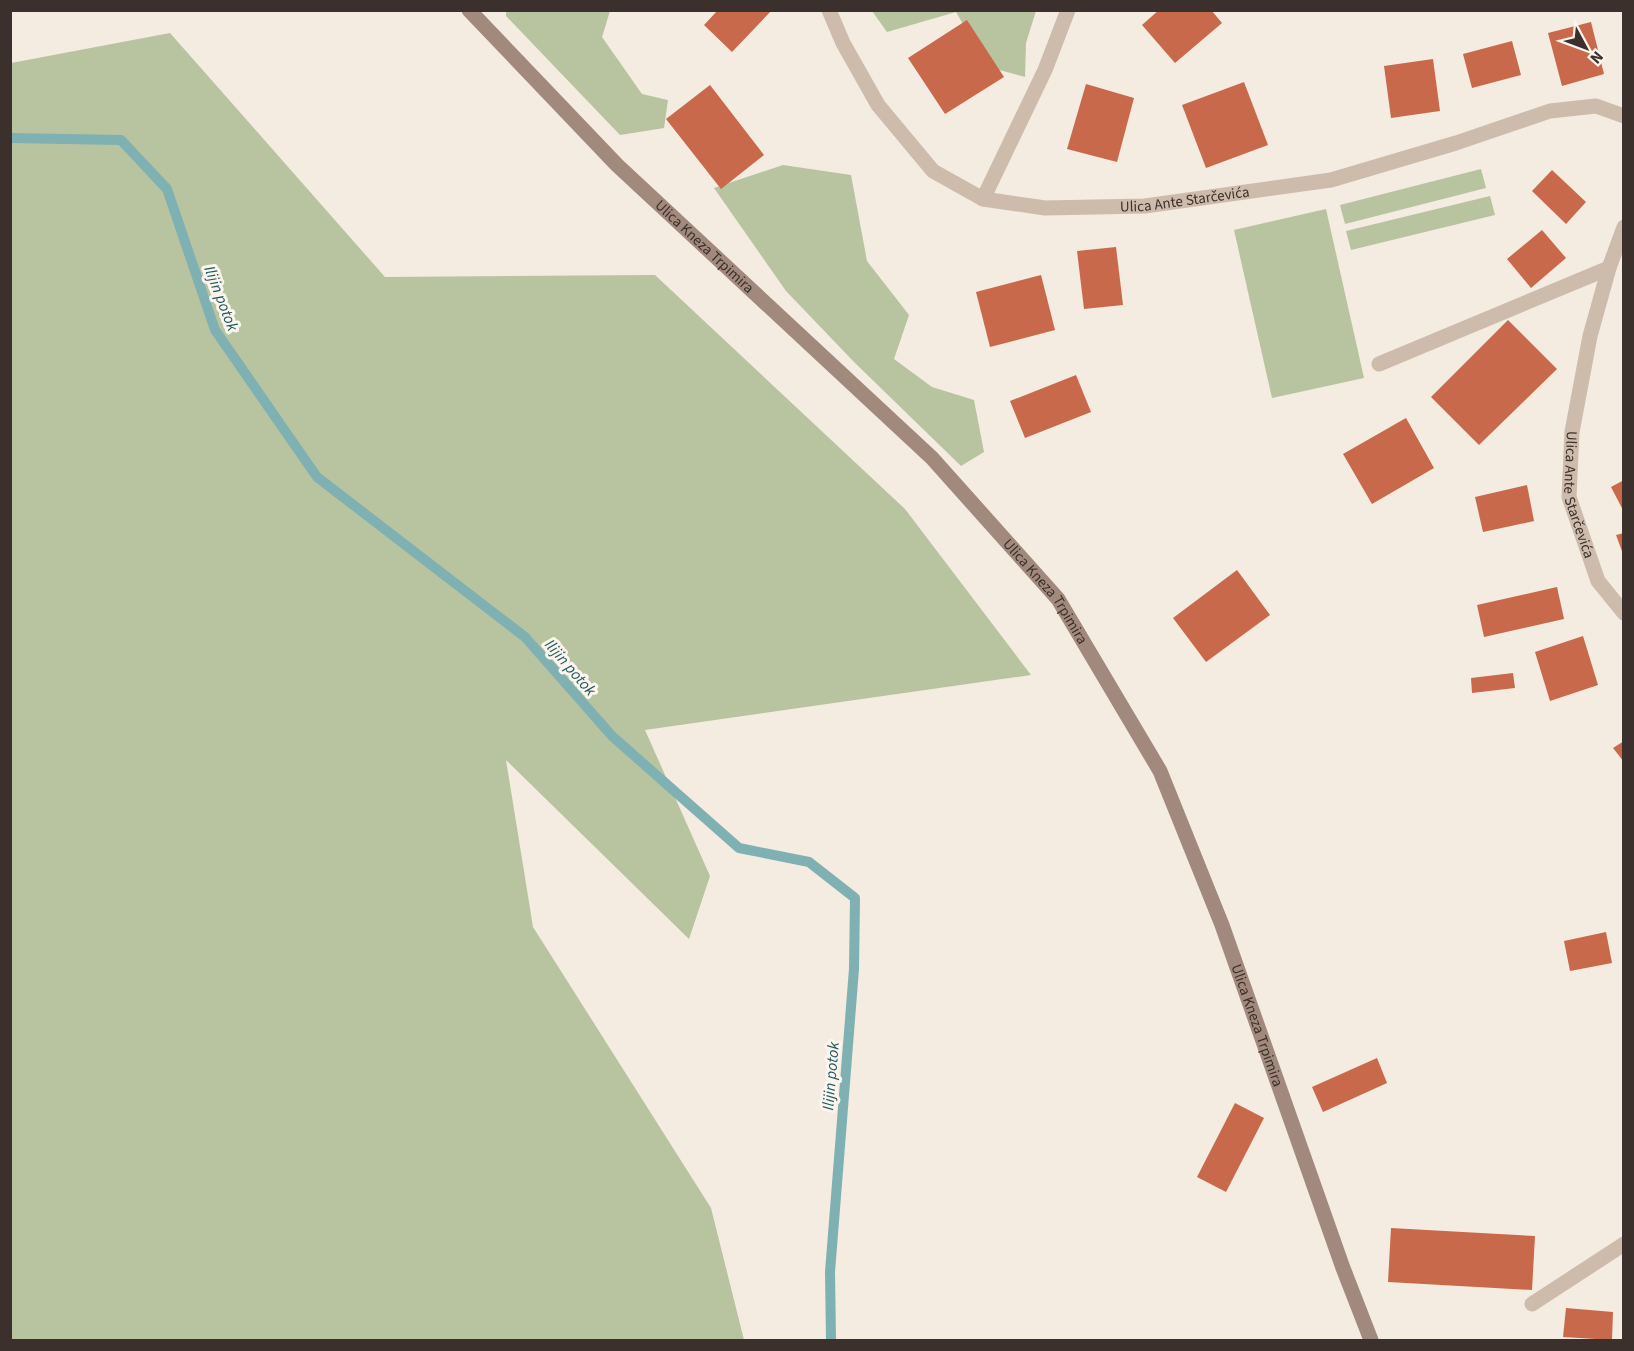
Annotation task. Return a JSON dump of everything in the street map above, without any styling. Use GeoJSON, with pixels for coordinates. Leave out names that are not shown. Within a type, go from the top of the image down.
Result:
{"type":"FeatureCollection","features":[{"type":"Feature","properties":{"kind":"main road","name":"Ulica Kneza Trpimira"},"geometry":{"type":"LineString","coordinates":[[469,10],[617,165],[932,458],[1058,599],[1160,771],[1222,925],[1371,1341]]}},
{"type":"Feature","properties":{"kind":"street","name":"Ulica Ante Starčevića"},"geometry":{"type":"LineString","coordinates":[[829,10],[843,43],[878,105],[933,171],[983,199],[1045,208],[1145,207],[1331,180],[1456,143],[1550,111],[1596,106],[1623,116]]}},
{"type":"Feature","properties":{"kind":"street"},"geometry":{"type":"LineString","coordinates":[[983,199],[1045,70],[1068,10]]}},
{"type":"Feature","properties":{"kind":"street","name":"Ulica Ante Starčevića"},"geometry":{"type":"LineString","coordinates":[[1623,227],[1590,336],[1572,432],[1569,496],[1598,581],[1623,613]]}},
{"type":"Feature","properties":{"kind":"street"},"geometry":{"type":"LineString","coordinates":[[1379,364],[1609,268]]}},
{"type":"Feature","properties":{"kind":"street"},"geometry":{"type":"LineString","coordinates":[[1532,1304],[1623,1245]]}},
{"type":"Feature","properties":{"kind":"green space"},"geometry":{"type":"Polygon","coordinates":[[[506,11],[610,11],[602,37],[642,94],[668,100],[664,128],[620,135],[506,16],[506,11]]]}},
{"type":"Feature","properties":{"kind":"green space"},"geometry":{"type":"Polygon","coordinates":[[[872,11],[1036,11],[1026,43],[1025,77],[988,67],[956,12],[887,32],[872,11]]]}},
{"type":"Feature","properties":{"kind":"green space"},"geometry":{"type":"Polygon","coordinates":[[[170,33],[385,277],[655,275],[905,509],[1031,675],[645,730],[710,876],[689,939],[506,760],[533,927],[711,1208],[744,1340],[11,1340],[11,63],[170,33]]]}},
{"type":"Feature","properties":{"kind":"green space"},"geometry":{"type":"Polygon","coordinates":[[[783,165],[851,175],[867,261],[909,315],[894,359],[932,387],[974,400],[984,452],[961,466],[854,362],[786,291],[714,188],[783,165]]]}},
{"type":"Feature","properties":{"kind":"green space"},"geometry":{"type":"Polygon","coordinates":[[[1481,169],[1486,188],[1345,224],[1340,205],[1481,169]]]}},
{"type":"Feature","properties":{"kind":"green space"},"geometry":{"type":"Polygon","coordinates":[[[1490,196],[1495,215],[1351,250],[1346,231],[1490,196]]]}},
{"type":"Feature","properties":{"kind":"green space"},"geometry":{"type":"Polygon","coordinates":[[[1326,209],[1364,378],[1272,398],[1234,230],[1326,209]]]}},
{"type":"Feature","properties":{"kind":"building"},"geometry":{"type":"Polygon","coordinates":[[[718,10],[772,10],[732,52],[704,25],[718,10]]]}},
{"type":"Feature","properties":{"kind":"building"},"geometry":{"type":"Polygon","coordinates":[[[1159,10],[1211,10],[1222,23],[1175,63],[1142,25],[1159,10]]]}},
{"type":"Feature","properties":{"kind":"building"},"geometry":{"type":"Polygon","coordinates":[[[967,20],[1004,77],[945,114],[908,58],[967,20]]]}},
{"type":"Feature","properties":{"kind":"building"},"geometry":{"type":"Polygon","coordinates":[[[1591,22],[1604,74],[1562,86],[1548,33],[1591,22]]]}},
{"type":"Feature","properties":{"kind":"building"},"geometry":{"type":"Polygon","coordinates":[[[1512,41],[1521,75],[1472,88],[1463,54],[1512,41]]]}},
{"type":"Feature","properties":{"kind":"building"},"geometry":{"type":"Polygon","coordinates":[[[1433,59],[1440,111],[1391,118],[1384,66],[1433,59]]]}},
{"type":"Feature","properties":{"kind":"building"},"geometry":{"type":"Polygon","coordinates":[[[1244,82],[1268,145],[1206,168],[1182,105],[1244,82]]]}},
{"type":"Feature","properties":{"kind":"building"},"geometry":{"type":"Polygon","coordinates":[[[1086,84],[1134,98],[1117,162],[1067,149],[1086,84]]]}},
{"type":"Feature","properties":{"kind":"building"},"geometry":{"type":"Polygon","coordinates":[[[710,85],[764,155],[721,189],[666,119],[710,85]]]}},
{"type":"Feature","properties":{"kind":"building"},"geometry":{"type":"Polygon","coordinates":[[[1552,170],[1586,202],[1566,224],[1532,191],[1552,170]]]}},
{"type":"Feature","properties":{"kind":"building"},"geometry":{"type":"Polygon","coordinates":[[[1542,230],[1566,258],[1531,288],[1507,259],[1542,230]]]}},
{"type":"Feature","properties":{"kind":"building"},"geometry":{"type":"Polygon","coordinates":[[[1116,247],[1123,305],[1084,309],[1077,251],[1116,247]]]}},
{"type":"Feature","properties":{"kind":"building"},"geometry":{"type":"Polygon","coordinates":[[[1041,275],[1055,330],[990,347],[976,292],[1041,275]]]}},
{"type":"Feature","properties":{"kind":"building"},"geometry":{"type":"Polygon","coordinates":[[[1508,320],[1557,369],[1479,445],[1431,397],[1508,320]]]}},
{"type":"Feature","properties":{"kind":"building"},"geometry":{"type":"Polygon","coordinates":[[[1076,375],[1091,412],[1025,438],[1010,401],[1076,375]]]}},
{"type":"Feature","properties":{"kind":"building"},"geometry":{"type":"Polygon","coordinates":[[[1406,418],[1434,468],[1372,504],[1343,454],[1406,418]]]}},
{"type":"Feature","properties":{"kind":"building"},"geometry":{"type":"Polygon","coordinates":[[[1624,480],[1624,512],[1611,487],[1624,480]]]}},
{"type":"Feature","properties":{"kind":"building"},"geometry":{"type":"Polygon","coordinates":[[[1527,485],[1534,521],[1483,532],[1475,497],[1527,485]]]}},
{"type":"Feature","properties":{"kind":"building"},"geometry":{"type":"Polygon","coordinates":[[[1624,533],[1624,554],[1623,554],[1616,535],[1624,533]]]}},
{"type":"Feature","properties":{"kind":"building"},"geometry":{"type":"Polygon","coordinates":[[[1237,570],[1270,615],[1206,662],[1173,618],[1237,570]]]}},
{"type":"Feature","properties":{"kind":"building"},"geometry":{"type":"Polygon","coordinates":[[[1557,587],[1564,619],[1484,637],[1477,605],[1557,587]]]}},
{"type":"Feature","properties":{"kind":"building"},"geometry":{"type":"Polygon","coordinates":[[[1583,636],[1598,685],[1550,701],[1535,652],[1583,636]]]}},
{"type":"Feature","properties":{"kind":"building"},"geometry":{"type":"Polygon","coordinates":[[[1513,673],[1515,688],[1472,693],[1471,678],[1513,673]]]}},
{"type":"Feature","properties":{"kind":"building"},"geometry":{"type":"Polygon","coordinates":[[[1624,741],[1624,762],[1613,748],[1624,741]]]}},
{"type":"Feature","properties":{"kind":"building"},"geometry":{"type":"Polygon","coordinates":[[[1606,932],[1612,963],[1570,971],[1564,941],[1606,932]]]}},
{"type":"Feature","properties":{"kind":"building"},"geometry":{"type":"Polygon","coordinates":[[[1377,1058],[1387,1083],[1323,1112],[1312,1087],[1377,1058]]]}},
{"type":"Feature","properties":{"kind":"building"},"geometry":{"type":"Polygon","coordinates":[[[1235,1103],[1264,1118],[1226,1192],[1197,1177],[1235,1103]]]}},
{"type":"Feature","properties":{"kind":"building"},"geometry":{"type":"Polygon","coordinates":[[[1391,1228],[1535,1236],[1532,1290],[1388,1282],[1391,1228]]]}},
{"type":"Feature","properties":{"kind":"building"},"geometry":{"type":"Polygon","coordinates":[[[1566,1308],[1613,1312],[1612,1340],[1563,1337],[1566,1308]]]}},
{"type":"Feature","properties":{"kind":"waterway","name":"Ilijin potok"},"geometry":{"type":"LineString","coordinates":[[10,138],[121,140],[167,189],[215,330],[317,477],[525,637],[612,736],[739,848],[809,862],[855,898],[854,969],[830,1272],[831,1340]]}}]}
